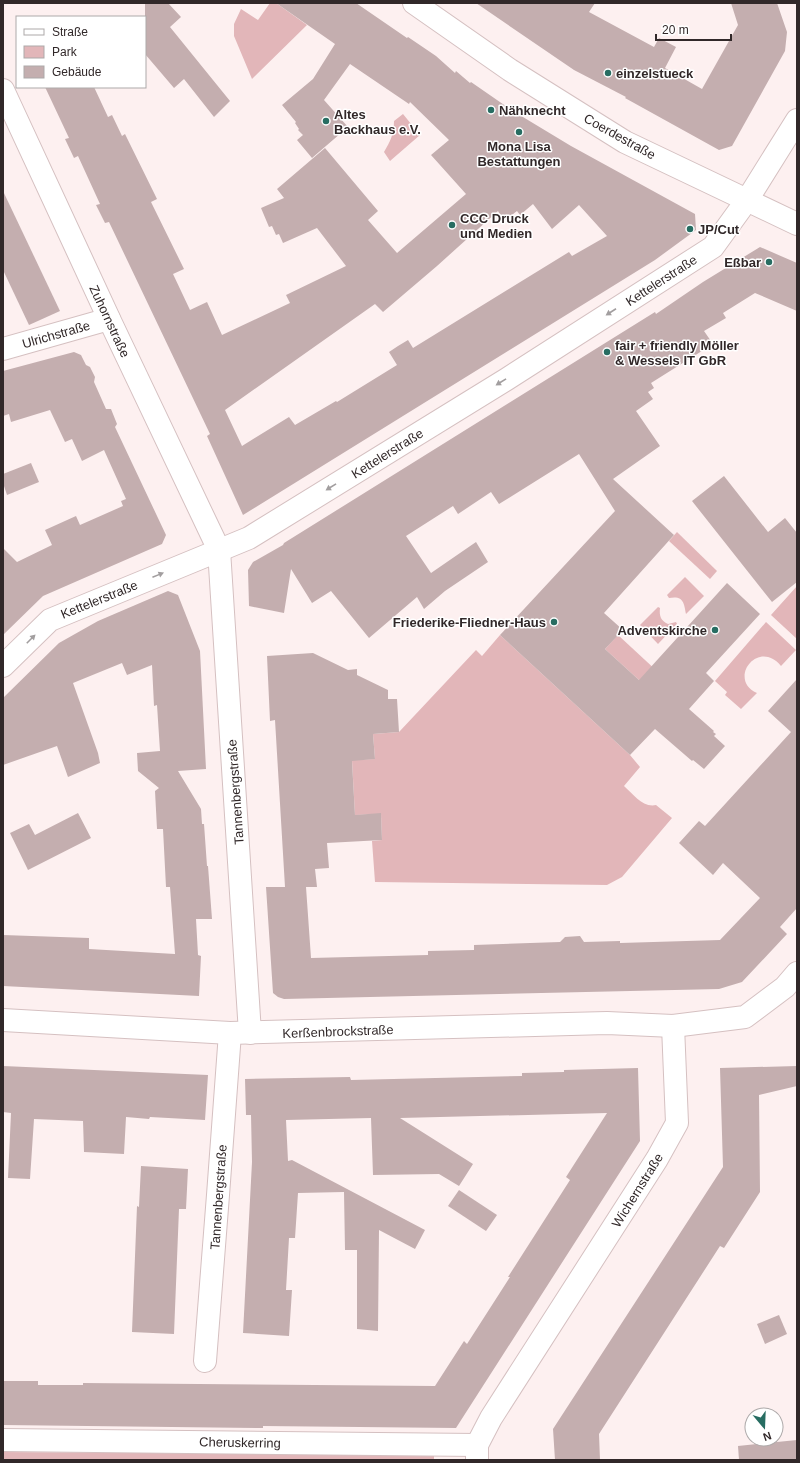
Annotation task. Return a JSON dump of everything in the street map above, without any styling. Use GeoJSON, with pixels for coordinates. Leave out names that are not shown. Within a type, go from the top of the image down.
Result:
{"type":"FeatureCollection","features":[{"type":"Feature","properties":{"kind":"street","name":"Coerdestraße"},"geometry":{"type":"LineString","coordinates":[[414,3],[510,70],[625,142],[797,224]]}},
{"type":"Feature","properties":{"kind":"street","name":"Zuhornstraße"},"geometry":{"type":"LineString","coordinates":[[3,90],[109,319],[219,550]]}},
{"type":"Feature","properties":{"kind":"street","name":"Kettelerstraße"},"geometry":{"type":"LineString","coordinates":[[3,666],[50,620],[249,538],[507,379],[713,247],[747,200],[797,120]]}},
{"type":"Feature","properties":{"kind":"street","name":"Ulrichstraße"},"geometry":{"type":"LineString","coordinates":[[3,349],[109,319]]}},
{"type":"Feature","properties":{"kind":"street","name":"Tannenbergstraße"},"geometry":{"type":"LineString","coordinates":[[204,1361],[218,1195],[240,1033],[219,550]]}},
{"type":"Feature","properties":{"kind":"street"},"geometry":{"type":"LineString","coordinates":[[673,1026],[745,1017],[791,980]]}},
{"type":"Feature","properties":{"kind":"street","name":"Kerßenbrockstraße"},"geometry":{"type":"LineString","coordinates":[[3,1020],[240,1033],[607,1023],[673,1026]]}},
{"type":"Feature","properties":{"kind":"street","name":"Wichernstraße"},"geometry":{"type":"LineString","coordinates":[[477,1452],[490,1418],[653,1166],[677,1123],[673,1026]]}},
{"type":"Feature","properties":{"kind":"street","name":"Cheruskerring"},"geometry":{"type":"LineString","coordinates":[[3,1440],[477,1452]]}},
{"type":"Feature","properties":{"kind":"green space"},"geometry":{"type":"Polygon","coordinates":[[[270,3],[276,3],[307,25],[252,79],[234,36],[234,24],[241,9],[258,20],[270,3]]]}},
{"type":"Feature","properties":{"kind":"green space"},"geometry":{"type":"Polygon","coordinates":[[[403,114],[420,135],[390,161],[384,152],[391,138],[394,121],[403,114]]]}},
{"type":"Feature","properties":{"kind":"green space"},"geometry":{"type":"Polygon","coordinates":[[[677,532],[717,571],[710,579],[669,541],[677,532]]]}},
{"type":"Feature","properties":{"kind":"green space"},"geometry":{"type":"Polygon","coordinates":[[[685,577],[704,596],[686,614],[684,604],[680,599],[674,597],[669,598],[667,595],[685,577]]]}},
{"type":"Feature","properties":{"kind":"green space"},"geometry":{"type":"Polygon","coordinates":[[[797,586],[796,605],[797,639],[771,615],[797,586]]]}},
{"type":"Feature","properties":{"kind":"green space"},"geometry":{"type":"Polygon","coordinates":[[[658,607],[660,608],[660,616],[662,620],[668,624],[676,622],[677,624],[658,644],[640,625],[658,607]]]}},
{"type":"Feature","properties":{"kind":"green space"},"geometry":{"type":"Polygon","coordinates":[[[766,622],[796,650],[781,666],[772,659],[763,657],[755,659],[749,664],[745,671],[745,679],[748,687],[757,693],[741,709],[725,695],[727,692],[715,681],[766,622]]]}},
{"type":"Feature","properties":{"kind":"green space"},"geometry":{"type":"Polygon","coordinates":[[[500,635],[630,755],[640,767],[624,786],[643,802],[656,805],[672,818],[622,877],[607,885],[375,882],[372,841],[382,840],[381,814],[355,815],[352,760],[375,759],[373,734],[399,732],[476,650],[482,656],[500,635]]]}},
{"type":"Feature","properties":{"kind":"green space"},"geometry":{"type":"Polygon","coordinates":[[[618,635],[686,698],[673,711],[605,649],[618,635]]]}},
{"type":"Feature","properties":{"kind":"green space"},"geometry":{"type":"Polygon","coordinates":[[[3,1452],[434,1455],[434,1460],[3,1460],[3,1452]]]}},
{"type":"Feature","properties":{"kind":"building"},"geometry":{"type":"Polygon","coordinates":[[[145,3],[168,3],[181,17],[170,27],[230,101],[214,117],[184,79],[174,88],[146,55],[145,3]]]}},
{"type":"Feature","properties":{"kind":"building"},"geometry":{"type":"Polygon","coordinates":[[[276,3],[356,3],[436,56],[455,73],[456,71],[470,83],[471,82],[513,111],[571,146],[695,214],[696,230],[655,260],[243,515],[207,436],[210,434],[109,222],[105,223],[96,205],[100,204],[78,156],[74,158],[65,139],[69,138],[45,88],[94,88],[108,117],[112,115],[122,136],[125,134],[157,199],[151,202],[184,269],[173,274],[190,310],[207,302],[222,335],[290,303],[286,295],[346,266],[317,228],[283,243],[279,234],[276,235],[272,226],[269,227],[261,208],[284,198],[277,189],[325,148],[378,211],[368,220],[397,253],[466,194],[431,155],[449,140],[410,102],[409,104],[350,64],[324,100],[348,127],[312,158],[297,140],[303,135],[298,130],[299,129],[295,123],[296,122],[282,105],[313,79],[335,44],[276,3]],[[533,204],[520,215],[517,211],[504,221],[498,211],[383,312],[375,304],[225,410],[242,446],[289,417],[295,425],[336,401],[337,402],[397,365],[389,352],[398,346],[408,340],[413,348],[569,252],[572,256],[607,236],[579,205],[552,229],[533,204]]]}},
{"type":"Feature","properties":{"kind":"building"},"geometry":{"type":"Polygon","coordinates":[[[476,3],[595,3],[589,12],[654,47],[659,38],[676,47],[665,68],[702,89],[738,25],[731,3],[777,3],[787,32],[785,51],[732,146],[719,150],[625,98],[626,97],[574,70],[476,3]]]}},
{"type":"Feature","properties":{"kind":"building"},"geometry":{"type":"Polygon","coordinates":[[[3,191],[60,311],[29,325],[3,270],[3,191]]]}},
{"type":"Feature","properties":{"kind":"building"},"geometry":{"type":"Polygon","coordinates":[[[760,247],[797,263],[797,311],[755,293],[723,313],[726,318],[704,331],[713,344],[651,383],[654,388],[648,392],[653,399],[636,411],[660,446],[613,479],[674,535],[604,613],[623,630],[605,649],[639,680],[727,583],[760,614],[706,673],[714,681],[689,709],[714,731],[713,732],[716,734],[714,736],[725,746],[704,769],[693,760],[692,761],[655,729],[630,755],[500,635],[615,511],[579,454],[499,504],[491,492],[458,514],[453,506],[406,536],[431,573],[476,542],[488,562],[445,591],[424,609],[417,597],[369,638],[331,591],[312,603],[291,569],[284,613],[249,606],[248,570],[253,562],[283,545],[655,312],[656,314],[703,282],[760,247]]]}},
{"type":"Feature","properties":{"kind":"building"},"geometry":{"type":"Polygon","coordinates":[[[74,352],[81,355],[86,365],[90,367],[95,377],[94,382],[106,409],[111,409],[117,424],[115,427],[166,535],[162,544],[43,596],[3,635],[3,548],[17,562],[52,545],[45,530],[76,516],[80,525],[123,506],[121,501],[126,499],[104,450],[82,461],[72,439],[65,442],[50,410],[11,422],[9,414],[3,416],[3,371],[74,352]]]}},
{"type":"Feature","properties":{"kind":"building"},"geometry":{"type":"Polygon","coordinates":[[[31,463],[39,482],[7,495],[3,483],[3,474],[31,463]]]}},
{"type":"Feature","properties":{"kind":"building"},"geometry":{"type":"Polygon","coordinates":[[[724,476],[768,532],[785,518],[797,533],[797,582],[772,602],[692,501],[724,476]]]}},
{"type":"Feature","properties":{"kind":"building"},"geometry":{"type":"Polygon","coordinates":[[[168,591],[178,595],[200,651],[206,769],[178,771],[201,809],[208,866],[212,919],[196,919],[198,955],[201,956],[199,996],[3,986],[3,935],[89,938],[89,949],[175,954],[170,887],[166,887],[163,829],[157,829],[155,791],[159,788],[138,771],[137,753],[160,751],[157,705],[154,706],[152,665],[127,675],[122,663],[73,683],[98,753],[100,763],[68,777],[57,746],[3,765],[3,698],[59,643],[98,621],[168,591]]]}},
{"type":"Feature","properties":{"kind":"building"},"geometry":{"type":"Polygon","coordinates":[[[313,653],[348,670],[357,669],[357,675],[388,690],[388,699],[397,699],[399,732],[373,734],[375,759],[352,761],[355,815],[381,813],[382,840],[327,843],[329,868],[315,869],[317,887],[306,887],[311,958],[428,955],[428,951],[474,950],[474,945],[560,942],[565,937],[580,936],[584,942],[620,941],[620,943],[720,940],[760,898],[723,863],[713,875],[679,843],[699,821],[705,826],[791,732],[768,711],[797,679],[797,908],[780,927],[787,934],[742,982],[719,989],[284,999],[278,997],[273,993],[266,887],[285,887],[275,720],[270,721],[267,656],[313,653]]]}},
{"type":"Feature","properties":{"kind":"building"},"geometry":{"type":"Polygon","coordinates":[[[78,813],[91,838],[28,870],[10,833],[29,824],[35,835],[78,813]]]}},
{"type":"Feature","properties":{"kind":"building"},"geometry":{"type":"Polygon","coordinates":[[[3,1066],[208,1075],[205,1120],[126,1117],[124,1154],[84,1152],[83,1121],[34,1119],[30,1179],[8,1178],[11,1113],[3,1112],[3,1066]]]}},
{"type":"Feature","properties":{"kind":"building"},"geometry":{"type":"Polygon","coordinates":[[[797,1066],[797,1086],[759,1095],[760,1192],[724,1248],[720,1246],[599,1434],[600,1460],[555,1460],[553,1429],[723,1167],[720,1068],[797,1066]]]}},
{"type":"Feature","properties":{"kind":"building"},"geometry":{"type":"Polygon","coordinates":[[[638,1068],[640,1141],[456,1428],[263,1426],[263,1428],[3,1425],[3,1381],[38,1381],[38,1385],[83,1385],[83,1383],[435,1386],[464,1341],[467,1344],[510,1277],[508,1277],[570,1180],[566,1177],[607,1113],[400,1118],[473,1164],[459,1186],[439,1174],[373,1175],[371,1118],[286,1120],[288,1161],[292,1160],[425,1230],[415,1249],[379,1230],[378,1331],[357,1329],[357,1250],[345,1250],[344,1192],[298,1193],[295,1238],[289,1238],[286,1290],[292,1290],[289,1336],[243,1333],[252,1162],[251,1115],[246,1115],[245,1079],[350,1077],[351,1080],[522,1076],[522,1073],[564,1072],[564,1070],[638,1068]]]}},
{"type":"Feature","properties":{"kind":"building"},"geometry":{"type":"Polygon","coordinates":[[[141,1166],[188,1169],[186,1209],[179,1209],[174,1334],[132,1332],[137,1206],[139,1207],[141,1166]]]}},
{"type":"Feature","properties":{"kind":"building"},"geometry":{"type":"Polygon","coordinates":[[[459,1190],[497,1215],[486,1231],[448,1206],[459,1190]]]}},
{"type":"Feature","properties":{"kind":"building"},"geometry":{"type":"Polygon","coordinates":[[[779,1315],[787,1334],[765,1344],[757,1324],[779,1315]]]}},
{"type":"Feature","properties":{"kind":"building"},"geometry":{"type":"Polygon","coordinates":[[[797,1440],[797,1460],[739,1460],[738,1446],[784,1447],[784,1441],[797,1440]]]}},
{"type":"Feature","properties":{"kind":"place","name":"einzelstueck"},"geometry":{"type":"Point","coordinates":[608,73]}},
{"type":"Feature","properties":{"kind":"place","name":"Nähknecht"},"geometry":{"type":"Point","coordinates":[491,110]}},
{"type":"Feature","properties":{"kind":"place","name":"Altes Backhaus e.V."},"geometry":{"type":"Point","coordinates":[326,121]}},
{"type":"Feature","properties":{"kind":"place","name":"Mona Lisa Bestattungen"},"geometry":{"type":"Point","coordinates":[519,132]}},
{"type":"Feature","properties":{"kind":"place","name":"CCC Druck und Medien"},"geometry":{"type":"Point","coordinates":[452,225]}},
{"type":"Feature","properties":{"kind":"place","name":"JP/Cut"},"geometry":{"type":"Point","coordinates":[690,229]}},
{"type":"Feature","properties":{"kind":"place","name":"Eßbar"},"geometry":{"type":"Point","coordinates":[769,262]}},
{"type":"Feature","properties":{"kind":"place","name":"fair + friendly Möller & Wessels IT GbR"},"geometry":{"type":"Point","coordinates":[607,352]}},
{"type":"Feature","properties":{"kind":"place","name":"Friederike-Fliedner-Haus"},"geometry":{"type":"Point","coordinates":[554,622]}},
{"type":"Feature","properties":{"kind":"place","name":"Adventskirche"},"geometry":{"type":"Point","coordinates":[715,630]}}]}
